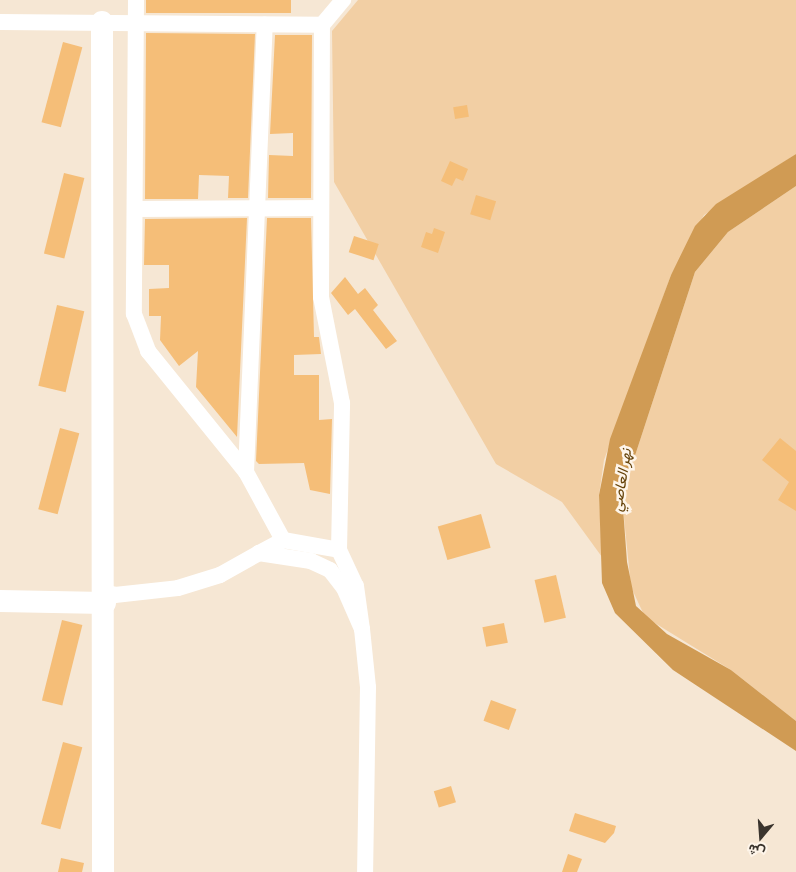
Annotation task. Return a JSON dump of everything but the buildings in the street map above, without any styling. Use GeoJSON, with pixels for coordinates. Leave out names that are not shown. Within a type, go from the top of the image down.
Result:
{"type":"FeatureCollection","features":[{"type":"Feature","properties":{"kind":"main road"},"geometry":{"type":"LineString","coordinates":[[102,22],[108,597],[103,872]]}},
{"type":"Feature","properties":{"kind":"main road"},"geometry":{"type":"LineString","coordinates":[[0,586],[108,597]]}},
{"type":"Feature","properties":{"kind":"main road"},"geometry":{"type":"LineString","coordinates":[[0,601],[108,597]]}},
{"type":"Feature","properties":{"kind":"street"},"geometry":{"type":"LineString","coordinates":[[136,0],[134,314],[148,351],[246,472],[284,540]]}},
{"type":"Feature","properties":{"kind":"street"},"geometry":{"type":"LineString","coordinates":[[343,0],[322,25],[321,297],[342,403],[339,550],[356,586],[368,686],[365,872]]}},
{"type":"Feature","properties":{"kind":"street"},"geometry":{"type":"LineString","coordinates":[[0,22],[322,25]]}},
{"type":"Feature","properties":{"kind":"street"},"geometry":{"type":"LineString","coordinates":[[246,472],[265,24]]}},
{"type":"Feature","properties":{"kind":"street"},"geometry":{"type":"LineString","coordinates":[[135,210],[321,208]]}},
{"type":"Feature","properties":{"kind":"street"},"geometry":{"type":"LineString","coordinates":[[108,597],[178,588],[220,575],[284,540],[339,550]]}},
{"type":"Feature","properties":{"kind":"street"},"geometry":{"type":"LineString","coordinates":[[260,553],[311,561],[330,570],[344,588],[362,628]]}},
{"type":"Feature","properties":{"kind":"shaded area"},"geometry":{"type":"Polygon","coordinates":[[[358,0],[796,0],[796,154],[704,215],[671,275],[604,460],[599,495],[602,557],[562,502],[496,464],[334,182],[332,31],[358,0]]]}},
{"type":"Feature","properties":{"kind":"shaded area"},"geometry":{"type":"Polygon","coordinates":[[[796,186],[796,721],[731,670],[645,617],[631,587],[623,508],[629,474],[695,272],[728,232],[796,186]]]}},
{"type":"Feature","properties":{"kind":"water","name":"نهر العاصي"},"geometry":{"type":"Polygon","coordinates":[[[796,154],[796,186],[728,232],[695,272],[629,474],[623,508],[627,562],[636,606],[667,634],[731,670],[796,721],[796,751],[673,670],[615,613],[602,583],[599,495],[610,439],[671,275],[695,226],[716,204],[796,154]]]}}]}
